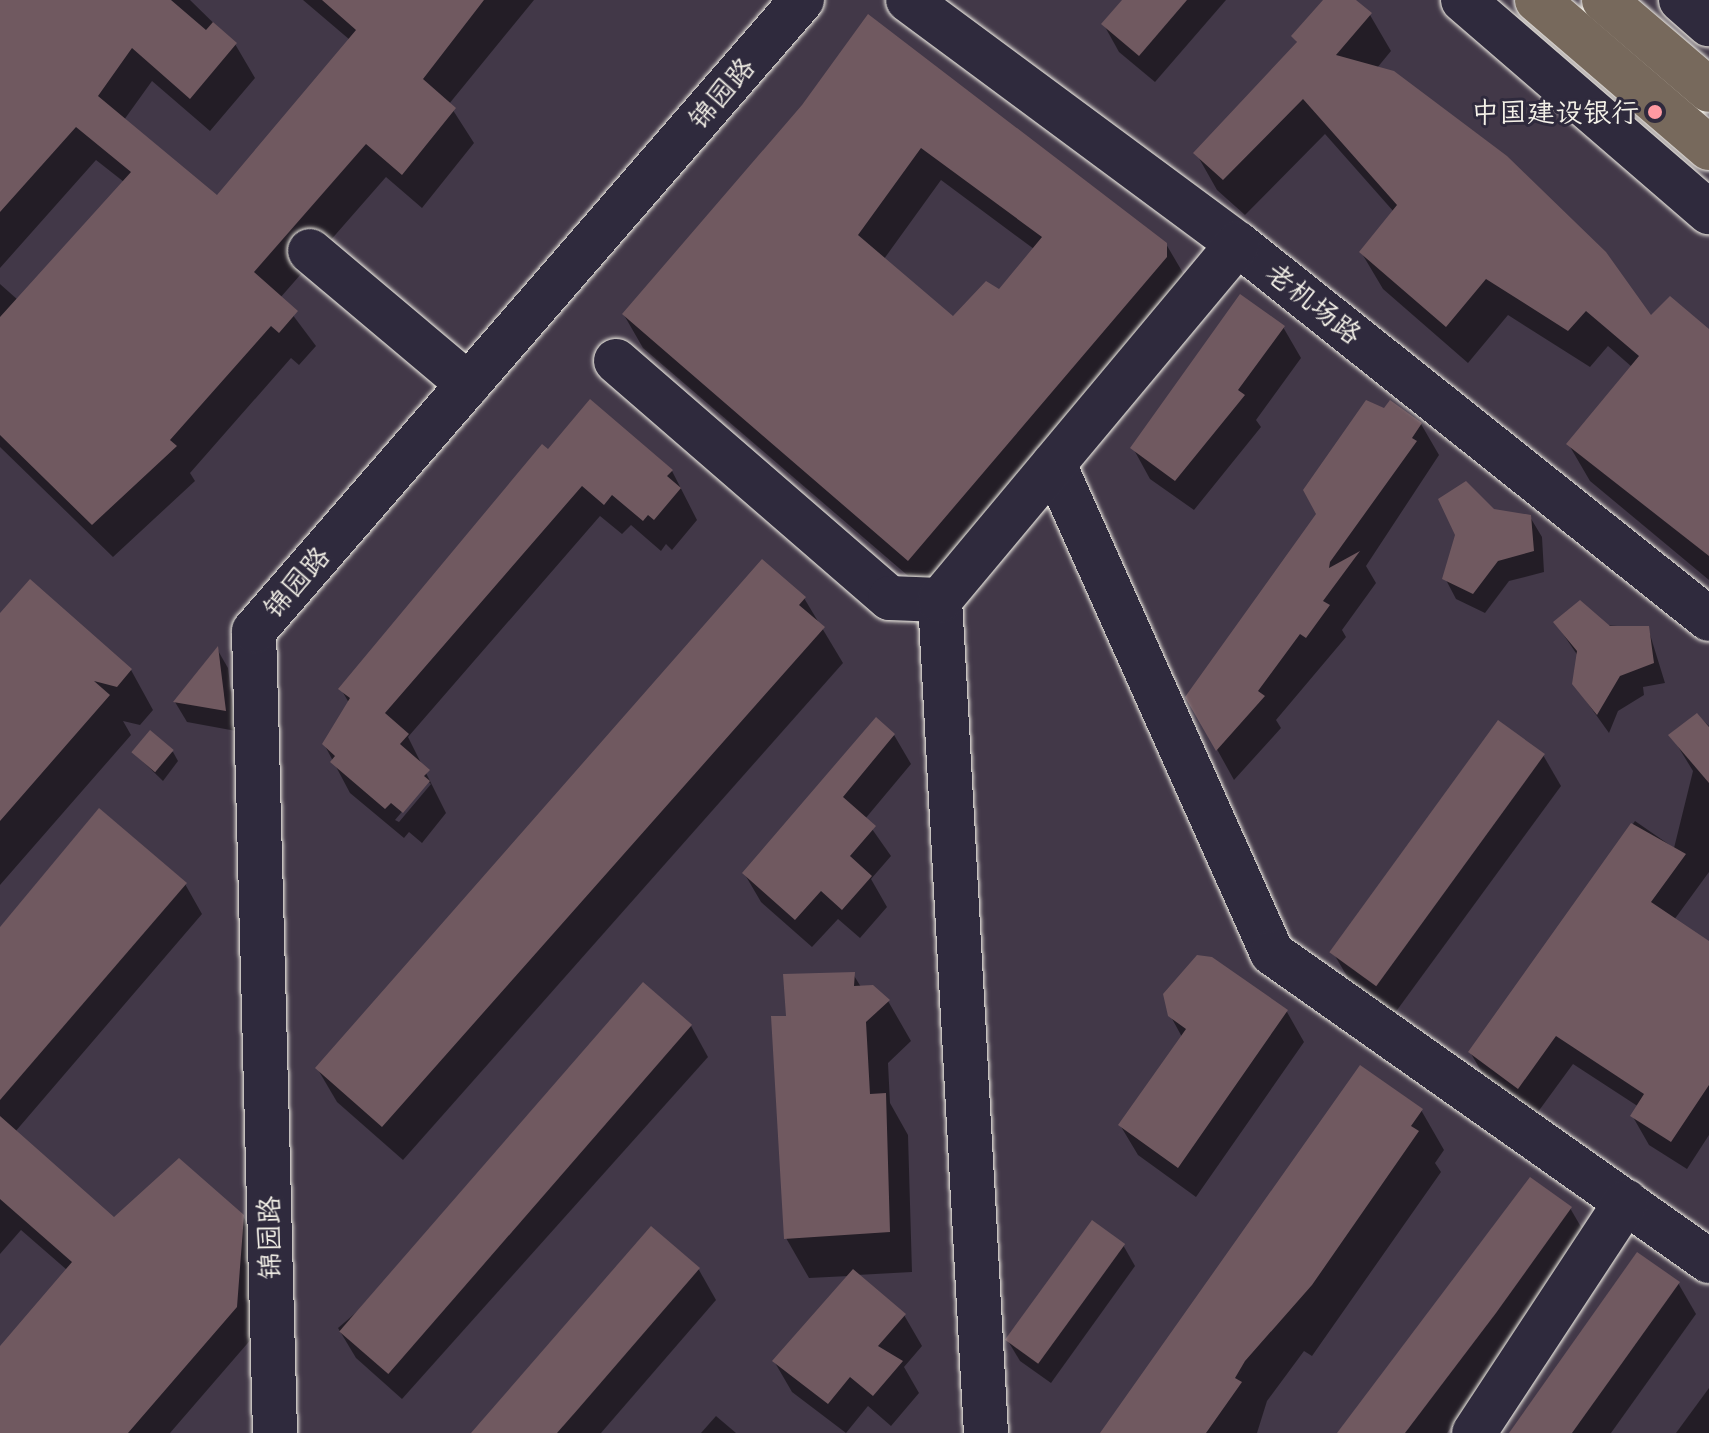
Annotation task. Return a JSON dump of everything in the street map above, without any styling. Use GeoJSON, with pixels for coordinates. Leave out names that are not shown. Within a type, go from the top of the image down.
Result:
{"type":"FeatureCollection","features":[{"type":"Feature","properties":{"kind":"main road"},"geometry":{"type":"LineString","coordinates":[[1537,0],[1709,148]]}},
{"type":"Feature","properties":{"kind":"main road"},"geometry":{"type":"LineString","coordinates":[[1604,0],[1709,90]]}},
{"type":"Feature","properties":{"kind":"street","name":"锦园路"},"geometry":{"type":"LineString","coordinates":[[275,1433],[254,631],[802,0]]}},
{"type":"Feature","properties":{"kind":"street","name":"老机场路"},"geometry":{"type":"LineString","coordinates":[[908,0],[1238,244],[1709,619]]}},
{"type":"Feature","properties":{"kind":"street"},"geometry":{"type":"LineString","coordinates":[[1463,0],[1709,212]]}},
{"type":"Feature","properties":{"kind":"street"},"geometry":{"type":"LineString","coordinates":[[1681,0],[1709,24]]}},
{"type":"Feature","properties":{"kind":"street"},"geometry":{"type":"LineString","coordinates":[[986,1433],[940,600],[1238,244]]}},
{"type":"Feature","properties":{"kind":"street"},"geometry":{"type":"LineString","coordinates":[[310,251],[468,384]]}},
{"type":"Feature","properties":{"kind":"street"},"geometry":{"type":"LineString","coordinates":[[616,361],[890,598],[940,600]]}},
{"type":"Feature","properties":{"kind":"street"},"geometry":{"type":"LineString","coordinates":[[1054,464],[1272,953],[1709,1261]]}},
{"type":"Feature","properties":{"kind":"street"},"geometry":{"type":"LineString","coordinates":[[1474,1433],[1626,1202]]}},
{"type":"Feature","properties":{"kind":"building"},"geometry":{"type":"Polygon","coordinates":[[[0,0],[171,0],[206,30],[213,22],[237,43],[190,99],[132,48],[98,96],[217,195],[356,30],[322,0],[484,0],[423,79],[456,108],[402,175],[366,144],[254,272],[298,311],[279,333],[271,326],[170,440],[177,446],[92,525],[0,435],[0,317],[131,172],[76,127],[0,212],[0,0]]]}},
{"type":"Feature","properties":{"kind":"building"},"geometry":{"type":"Polygon","coordinates":[[[1122,0],[1187,0],[1139,56],[1101,24],[1122,0]]]}},
{"type":"Feature","properties":{"kind":"building"},"geometry":{"type":"Polygon","coordinates":[[[1323,0],[1356,0],[1372,13],[1336,55],[1394,71],[1507,156],[1606,252],[1651,315],[1670,296],[1709,329],[1709,556],[1566,444],[1639,356],[1586,311],[1568,331],[1486,279],[1446,327],[1359,252],[1397,205],[1303,99],[1223,180],[1193,153],[1297,42],[1291,36],[1323,0]]]}},
{"type":"Feature","properties":{"kind":"building"},"geometry":{"type":"Polygon","coordinates":[[[868,14],[1167,243],[1167,257],[908,561],[622,314],[802,105],[868,14]],[[921,148],[858,235],[953,316],[986,281],[999,289],[1042,237],[921,148]]]}},
{"type":"Feature","properties":{"kind":"building"},"geometry":{"type":"Polygon","coordinates":[[[1240,294],[1285,326],[1238,390],[1245,395],[1175,481],[1130,448],[1240,294]]]}},
{"type":"Feature","properties":{"kind":"building"},"geometry":{"type":"Polygon","coordinates":[[[590,399],[673,470],[667,476],[681,488],[654,520],[648,515],[643,521],[612,495],[604,505],[582,486],[385,713],[409,734],[400,744],[430,770],[424,776],[430,781],[403,813],[391,803],[385,809],[330,762],[335,756],[322,744],[350,698],[338,689],[542,444],[548,449],[590,399]]]}},
{"type":"Feature","properties":{"kind":"building"},"geometry":{"type":"Polygon","coordinates":[[[1366,400],[1384,408],[1390,400],[1422,423],[1412,438],[1417,441],[1330,562],[1329,568],[1360,551],[1323,601],[1330,605],[1306,638],[1300,634],[1258,691],[1265,696],[1216,751],[1185,697],[1316,514],[1303,490],[1366,400]]]}},
{"type":"Feature","properties":{"kind":"building"},"geometry":{"type":"Polygon","coordinates":[[[1466,481],[1494,509],[1531,515],[1534,551],[1498,561],[1473,594],[1442,579],[1455,535],[1438,499],[1466,481]]]}},
{"type":"Feature","properties":{"kind":"building"},"geometry":{"type":"Polygon","coordinates":[[[762,559],[806,597],[799,605],[825,627],[382,1127],[315,1068],[762,559]]]}},
{"type":"Feature","properties":{"kind":"building"},"geometry":{"type":"Polygon","coordinates":[[[30,579],[132,669],[117,687],[94,681],[110,695],[0,821],[0,613],[30,579]]]}},
{"type":"Feature","properties":{"kind":"building"},"geometry":{"type":"Polygon","coordinates":[[[1580,600],[1610,626],[1649,626],[1654,663],[1620,676],[1597,715],[1572,684],[1577,651],[1553,622],[1580,600]]]}},
{"type":"Feature","properties":{"kind":"building"},"geometry":{"type":"Polygon","coordinates":[[[218,646],[226,711],[173,702],[218,646]]]}},
{"type":"Feature","properties":{"kind":"building"},"geometry":{"type":"Polygon","coordinates":[[[1697,713],[1709,727],[1709,783],[1668,735],[1697,713]]]}},
{"type":"Feature","properties":{"kind":"building"},"geometry":{"type":"Polygon","coordinates":[[[876,717],[895,734],[843,797],[876,826],[850,856],[872,876],[842,910],[821,891],[795,920],[742,873],[876,717]]]}},
{"type":"Feature","properties":{"kind":"building"},"geometry":{"type":"Polygon","coordinates":[[[1498,720],[1545,754],[1376,986],[1329,952],[1498,720]]]}},
{"type":"Feature","properties":{"kind":"building"},"geometry":{"type":"Polygon","coordinates":[[[150,730],[174,750],[155,772],[131,752],[150,730]]]}},
{"type":"Feature","properties":{"kind":"building"},"geometry":{"type":"Polygon","coordinates":[[[99,808],[187,883],[0,1100],[0,927],[99,808]]]}},
{"type":"Feature","properties":{"kind":"building"},"geometry":{"type":"Polygon","coordinates":[[[1631,823],[1686,854],[1651,902],[1709,941],[1709,1085],[1671,1142],[1630,1116],[1644,1094],[1556,1036],[1518,1089],[1468,1052],[1631,823]]]}},
{"type":"Feature","properties":{"kind":"building"},"geometry":{"type":"Polygon","coordinates":[[[1197,955],[1212,957],[1288,1010],[1178,1168],[1118,1125],[1186,1029],[1168,1016],[1163,994],[1197,955]]]}},
{"type":"Feature","properties":{"kind":"building"},"geometry":{"type":"Polygon","coordinates":[[[855,972],[854,986],[873,985],[890,1000],[866,1022],[870,1094],[886,1093],[890,1232],[784,1239],[771,1016],[786,1016],[783,974],[855,972]]]}},
{"type":"Feature","properties":{"kind":"building"},"geometry":{"type":"Polygon","coordinates":[[[643,982],[692,1025],[388,1374],[339,1331],[643,982]]]}},
{"type":"Feature","properties":{"kind":"building"},"geometry":{"type":"Polygon","coordinates":[[[1360,1065],[1423,1109],[1411,1126],[1419,1131],[1312,1285],[1245,1361],[1235,1378],[1242,1382],[1206,1433],[1100,1433],[1360,1065]]]}},
{"type":"Feature","properties":{"kind":"building"},"geometry":{"type":"Polygon","coordinates":[[[0,1116],[114,1217],[179,1158],[244,1215],[237,1307],[128,1433],[0,1433],[0,1346],[72,1262],[0,1199],[0,1116]]]}},
{"type":"Feature","properties":{"kind":"building"},"geometry":{"type":"Polygon","coordinates":[[[1530,1177],[1572,1207],[1496,1313],[1405,1433],[1337,1433],[1530,1177]]]}},
{"type":"Feature","properties":{"kind":"building"},"geometry":{"type":"Polygon","coordinates":[[[1092,1220],[1125,1244],[1038,1364],[1005,1340],[1092,1220]]]}},
{"type":"Feature","properties":{"kind":"building"},"geometry":{"type":"Polygon","coordinates":[[[651,1226],[700,1268],[579,1408],[557,1433],[471,1433],[651,1226]]]}},
{"type":"Feature","properties":{"kind":"building"},"geometry":{"type":"Polygon","coordinates":[[[1637,1252],[1680,1282],[1572,1433],[1509,1433],[1637,1252]]]}},
{"type":"Feature","properties":{"kind":"building"},"geometry":{"type":"Polygon","coordinates":[[[853,1269],[906,1314],[878,1346],[903,1361],[873,1396],[850,1377],[828,1404],[772,1361],[853,1269]]]}},
{"type":"Feature","properties":{"kind":"place","name":"中国建设银行"},"geometry":{"type":"Point","coordinates":[1655,112]}}]}
